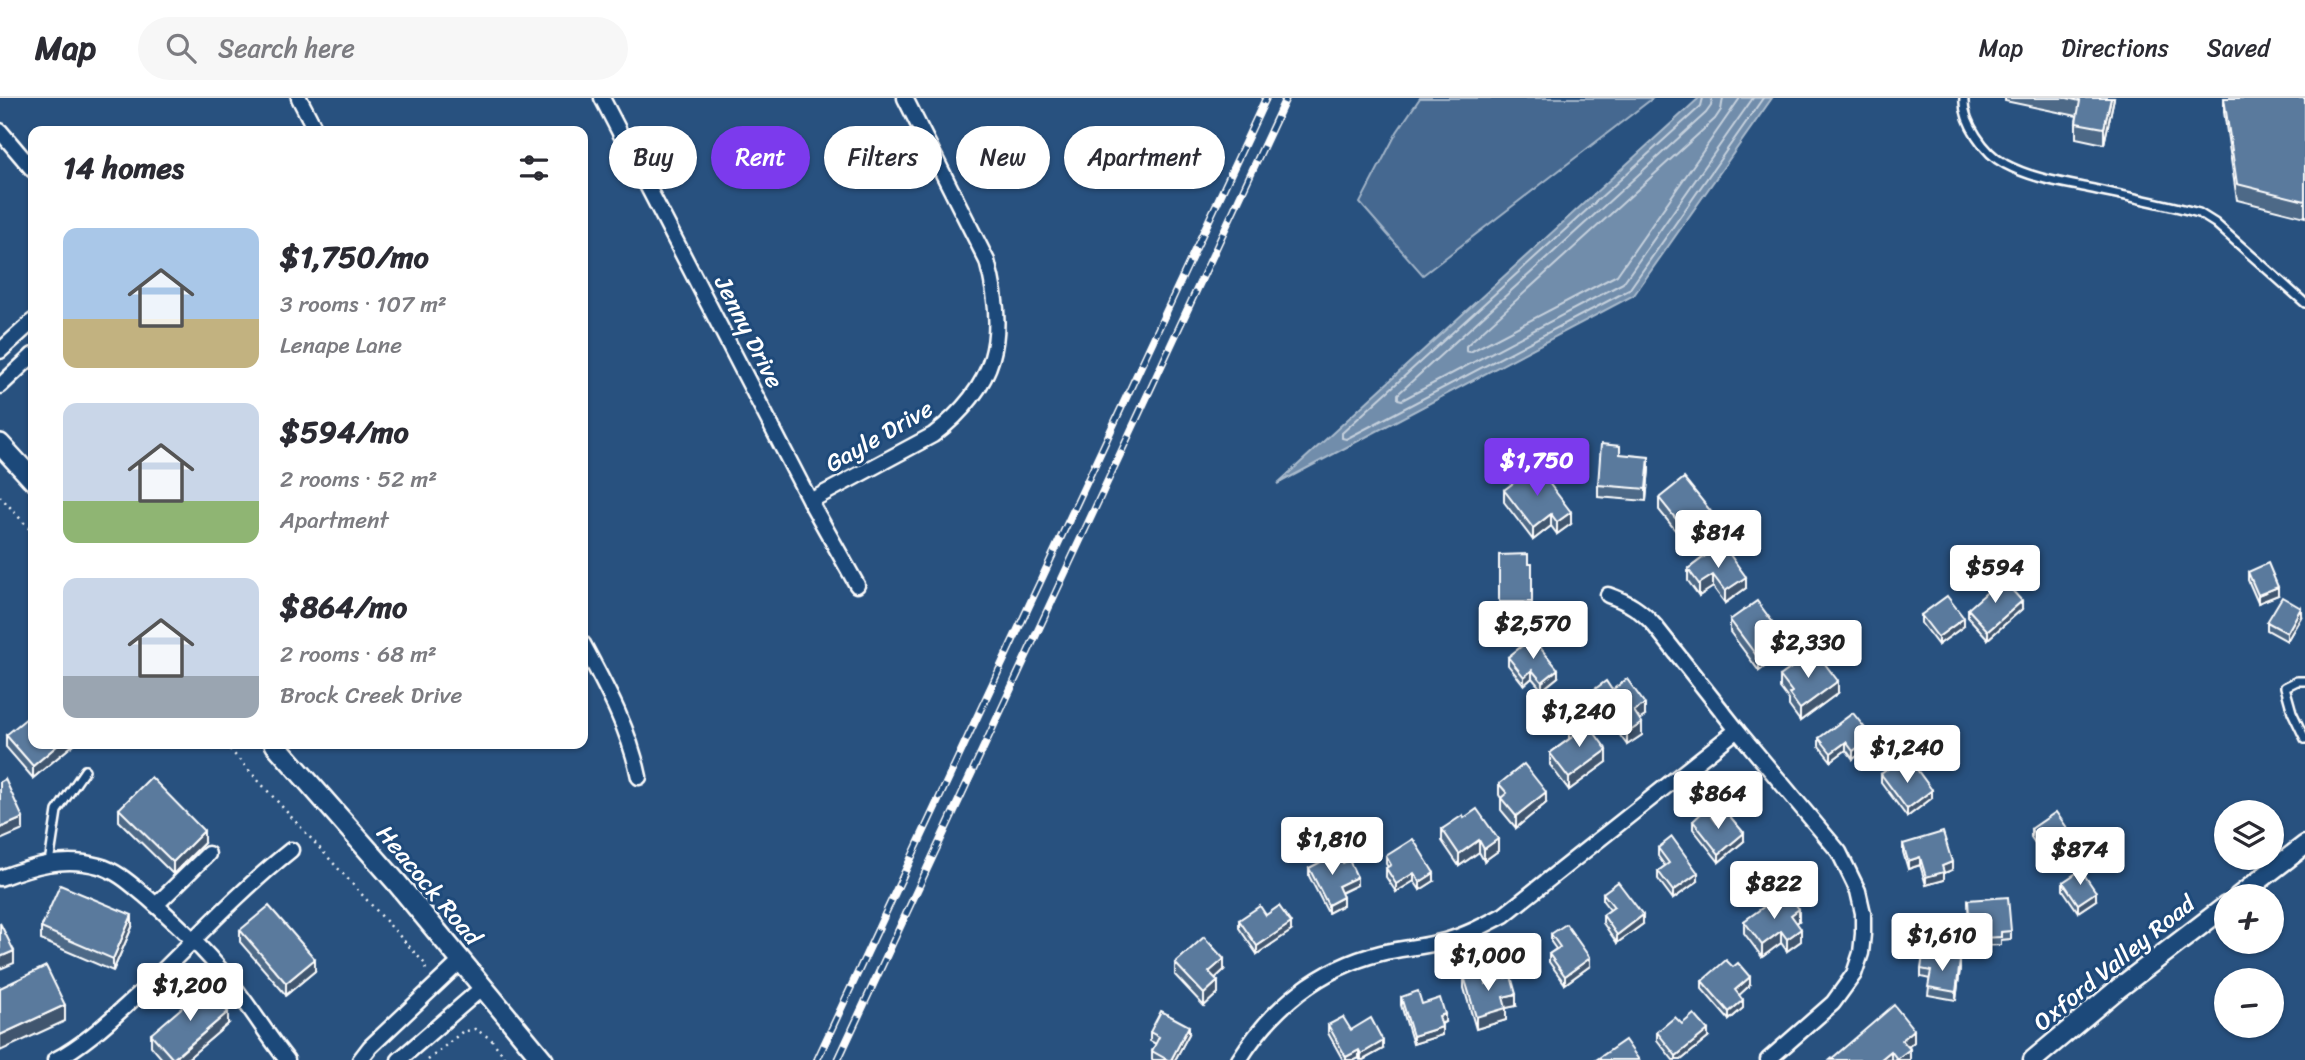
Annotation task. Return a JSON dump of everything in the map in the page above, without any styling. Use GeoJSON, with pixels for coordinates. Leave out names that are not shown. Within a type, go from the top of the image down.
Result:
{"type":"FeatureCollection","features":[{"type":"Feature","properties":{"kind":"main road"},"geometry":{"type":"LineString","coordinates":[[0,444],[28,475]]}},
{"type":"Feature","properties":{"kind":"main road","name":"Heacock Road"},"geometry":{"type":"LineString","coordinates":[[279,749],[397,883],[543,1060]]}},
{"type":"Feature","properties":{"kind":"street"},"geometry":{"type":"LineString","coordinates":[[299,98],[313,126]]}},
{"type":"Feature","properties":{"kind":"street","name":"Jenny Drive"},"geometry":{"type":"LineString","coordinates":[[602,98],[810,500],[857,585]]}},
{"type":"Feature","properties":{"kind":"street","name":"Gayle Drive"},"geometry":{"type":"LineString","coordinates":[[810,500],[933,435],[951,421],[979,387],[992,358],[998,313],[987,261],[905,98]]}},
{"type":"Feature","properties":{"kind":"street"},"geometry":{"type":"LineString","coordinates":[[0,131],[28,164]]}},
{"type":"Feature","properties":{"kind":"street"},"geometry":{"type":"LineString","coordinates":[[0,351],[28,326]]}},
{"type":"Feature","properties":{"kind":"street"},"geometry":{"type":"LineString","coordinates":[[0,386],[28,360]]}},
{"type":"Feature","properties":{"kind":"street"},"geometry":{"type":"LineString","coordinates":[[1608,595],[1628,602],[1642,612],[1839,852],[1858,891],[1863,913],[1861,953],[1854,974],[1833,1003],[1768,1060]]}},
{"type":"Feature","properties":{"kind":"street"},"geometry":{"type":"LineString","coordinates":[[588,654],[623,721],[633,748],[639,777]]}},
{"type":"Feature","properties":{"kind":"street"},"geometry":{"type":"LineString","coordinates":[[1239,1060],[1268,1020],[1283,1005],[1328,973],[1380,953],[1445,941],[1504,915],[1737,730]]}},
{"type":"Feature","properties":{"kind":"street"},"geometry":{"type":"LineString","coordinates":[[2255,884],[2305,845]]}},
{"type":"Feature","properties":{"kind":"street"},"geometry":{"type":"LineString","coordinates":[[54,1060],[72,1051],[101,1029],[194,942],[264,871],[291,850]]}},
{"type":"Feature","properties":{"kind":"street"},"geometry":{"type":"LineString","coordinates":[[156,905],[208,854]]}},
{"type":"Feature","properties":{"kind":"street"},"geometry":{"type":"LineString","coordinates":[[0,878],[29,867],[72,862],[100,866],[130,883],[194,942],[240,994],[287,1060]]}},
{"type":"Feature","properties":{"kind":"street","name":"Oxford Valley Road"},"geometry":{"type":"LineString","coordinates":[[2033,1060],[2111,994],[2214,915]]}},
{"type":"Feature","properties":{"kind":"street"},"geometry":{"type":"LineString","coordinates":[[360,1060],[370,1047],[461,961]]}},
{"type":"Feature","properties":{"kind":"street"},"geometry":{"type":"LineString","coordinates":[[399,1060],[483,987]]}},
{"type":"Feature","properties":{"kind":"lane"},"geometry":{"type":"LineString","coordinates":[[1964,98],[1966,116],[1975,132],[1985,147],[2002,163],[2031,176],[2199,213],[2215,223],[2305,303]]}},
{"type":"Feature","properties":{"kind":"lane"},"geometry":{"type":"LineString","coordinates":[[2305,681],[2297,681],[2285,687],[2292,712],[2305,739]]}},
{"type":"Feature","properties":{"kind":"lane"},"geometry":{"type":"LineString","coordinates":[[48,863],[57,811],[85,771]]}},
{"type":"Feature","properties":{"kind":"path"},"geometry":{"type":"LineString","coordinates":[[0,496],[28,527]]}},
{"type":"Feature","properties":{"kind":"path"},"geometry":{"type":"LineString","coordinates":[[230,749],[426,965],[424,982]]}},
{"type":"Feature","properties":{"kind":"path"},"geometry":{"type":"LineString","coordinates":[[428,1060],[462,1032],[475,1029],[491,1040],[506,1060]]}},
{"type":"Feature","properties":{"kind":"shaded area"},"geometry":{"type":"Polygon","coordinates":[[[1420,98],[1653,98],[1423,275],[1360,203],[1397,132],[1420,98]]]}},
{"type":"Feature","properties":{"kind":"water"},"geometry":{"type":"Polygon","coordinates":[[[1699,98],[1772,98],[1634,295],[1277,484],[1699,98]]]}},
{"type":"Feature","properties":{"kind":"building"},"geometry":{"type":"Polygon","coordinates":[[[2067,98],[2111,98],[2104,128],[2076,123],[2080,101],[2067,98]]]}},
{"type":"Feature","properties":{"kind":"building"},"geometry":{"type":"Polygon","coordinates":[[[2224,98],[2305,98],[2305,201],[2237,184],[2224,98]]]}},
{"type":"Feature","properties":{"kind":"building"},"geometry":{"type":"Polygon","coordinates":[[[1601,444],[1620,446],[1620,454],[1649,457],[1646,489],[1598,485],[1601,444]]]}},
{"type":"Feature","properties":{"kind":"building"},"geometry":{"type":"Polygon","coordinates":[[[1536,466],[1571,512],[1557,522],[1551,514],[1533,528],[1504,490],[1536,466]]]}},
{"type":"Feature","properties":{"kind":"building"},"geometry":{"type":"Polygon","coordinates":[[[1684,478],[1713,514],[1688,534],[1659,498],[1684,478]]]}},
{"type":"Feature","properties":{"kind":"building"},"geometry":{"type":"Polygon","coordinates":[[[1716,548],[1722,556],[1728,552],[1746,577],[1725,591],[1713,575],[1699,584],[1688,569],[1716,548]]]}},
{"type":"Feature","properties":{"kind":"building"},"geometry":{"type":"Polygon","coordinates":[[[1528,554],[1528,564],[1532,564],[1532,602],[1499,602],[1499,555],[1528,554]]]}},
{"type":"Feature","properties":{"kind":"building"},"geometry":{"type":"Polygon","coordinates":[[[2268,563],[2278,587],[2258,595],[2248,572],[2268,563]]]}},
{"type":"Feature","properties":{"kind":"building"},"geometry":{"type":"Polygon","coordinates":[[[2002,579],[2022,601],[1988,631],[1968,609],[2002,579]]]}},
{"type":"Feature","properties":{"kind":"building"},"geometry":{"type":"Polygon","coordinates":[[[1947,596],[1964,618],[1938,637],[1921,615],[1947,596]]]}},
{"type":"Feature","properties":{"kind":"building"},"geometry":{"type":"Polygon","coordinates":[[[2282,597],[2301,608],[2287,633],[2267,622],[2282,597]]]}},
{"type":"Feature","properties":{"kind":"building"},"geometry":{"type":"Polygon","coordinates":[[[1757,601],[1785,639],[1759,659],[1730,620],[1757,601]]]}},
{"type":"Feature","properties":{"kind":"building"},"geometry":{"type":"Polygon","coordinates":[[[1532,638],[1558,669],[1542,682],[1532,670],[1524,677],[1508,657],[1532,638]]]}},
{"type":"Feature","properties":{"kind":"building"},"geometry":{"type":"Polygon","coordinates":[[[1815,651],[1838,681],[1800,709],[1780,676],[1815,651]]]}},
{"type":"Feature","properties":{"kind":"building"},"geometry":{"type":"Polygon","coordinates":[[[1627,679],[1645,704],[1634,711],[1642,723],[1627,733],[1595,689],[1606,681],[1612,690],[1627,679]]]}},
{"type":"Feature","properties":{"kind":"building"},"geometry":{"type":"Polygon","coordinates":[[[1853,713],[1872,737],[1853,751],[1846,742],[1831,753],[1819,738],[1853,713]]]}},
{"type":"Feature","properties":{"kind":"building"},"geometry":{"type":"Polygon","coordinates":[[[28,717],[28,749],[53,749],[33,766],[6,735],[28,717]]]}},
{"type":"Feature","properties":{"kind":"building"},"geometry":{"type":"Polygon","coordinates":[[[1583,717],[1607,750],[1569,778],[1550,753],[1575,735],[1569,727],[1583,717]]]}},
{"type":"Feature","properties":{"kind":"building"},"geometry":{"type":"Polygon","coordinates":[[[1897,762],[1906,774],[1915,767],[1932,790],[1907,809],[1881,774],[1897,762]]]}},
{"type":"Feature","properties":{"kind":"building"},"geometry":{"type":"Polygon","coordinates":[[[1524,764],[1546,792],[1516,816],[1501,798],[1507,793],[1499,784],[1524,764]]]}},
{"type":"Feature","properties":{"kind":"building"},"geometry":{"type":"Polygon","coordinates":[[[151,777],[204,831],[173,862],[119,809],[151,777]]]}},
{"type":"Feature","properties":{"kind":"building"},"geometry":{"type":"Polygon","coordinates":[[[5,779],[23,818],[0,828],[0,782],[5,779]]]}},
{"type":"Feature","properties":{"kind":"building"},"geometry":{"type":"Polygon","coordinates":[[[1477,809],[1498,839],[1484,849],[1479,840],[1459,854],[1442,829],[1477,809]]]}},
{"type":"Feature","properties":{"kind":"building"},"geometry":{"type":"Polygon","coordinates":[[[1706,809],[1717,823],[1728,814],[1744,833],[1719,854],[1693,821],[1706,809]]]}},
{"type":"Feature","properties":{"kind":"building"},"geometry":{"type":"Polygon","coordinates":[[[2056,812],[2072,835],[2064,841],[2067,845],[2049,856],[2031,829],[2056,812]]]}},
{"type":"Feature","properties":{"kind":"building"},"geometry":{"type":"Polygon","coordinates":[[[1943,832],[1952,862],[1942,866],[1944,872],[1926,877],[1920,857],[1908,861],[1903,844],[1943,832]]]}},
{"type":"Feature","properties":{"kind":"building"},"geometry":{"type":"Polygon","coordinates":[[[1672,837],[1698,873],[1673,891],[1658,871],[1669,863],[1658,848],[1672,837]]]}},
{"type":"Feature","properties":{"kind":"building"},"geometry":{"type":"Polygon","coordinates":[[[1413,839],[1434,873],[1420,882],[1414,873],[1396,884],[1386,868],[1391,865],[1386,856],[1413,839]]]}},
{"type":"Feature","properties":{"kind":"building"},"geometry":{"type":"Polygon","coordinates":[[[1338,853],[1343,863],[1349,860],[1357,877],[1338,886],[1343,897],[1328,905],[1309,868],[1338,853]]]}},
{"type":"Feature","properties":{"kind":"building"},"geometry":{"type":"Polygon","coordinates":[[[2081,870],[2096,892],[2078,904],[2063,882],[2081,870]]]}},
{"type":"Feature","properties":{"kind":"building"},"geometry":{"type":"Polygon","coordinates":[[[1618,882],[1643,915],[1617,935],[1603,915],[1614,907],[1603,893],[1618,882]]]}},
{"type":"Feature","properties":{"kind":"building"},"geometry":{"type":"Polygon","coordinates":[[[60,885],[132,915],[113,959],[41,928],[60,885]]]}},
{"type":"Feature","properties":{"kind":"building"},"geometry":{"type":"Polygon","coordinates":[[[1788,894],[1799,909],[1791,915],[1801,929],[1787,939],[1781,931],[1762,945],[1744,921],[1788,894]]]}},
{"type":"Feature","properties":{"kind":"building"},"geometry":{"type":"Polygon","coordinates":[[[2008,897],[2011,931],[2001,932],[2001,937],[1981,938],[1980,915],[1969,916],[1968,900],[2008,897]]]}},
{"type":"Feature","properties":{"kind":"building"},"geometry":{"type":"Polygon","coordinates":[[[269,906],[315,959],[286,983],[240,930],[269,906]]]}},
{"type":"Feature","properties":{"kind":"building"},"geometry":{"type":"Polygon","coordinates":[[[1260,906],[1266,915],[1279,906],[1291,923],[1257,946],[1239,920],[1260,906]]]}},
{"type":"Feature","properties":{"kind":"building"},"geometry":{"type":"Polygon","coordinates":[[[0,923],[14,951],[0,957],[0,923]]]}},
{"type":"Feature","properties":{"kind":"building"},"geometry":{"type":"Polygon","coordinates":[[[1566,924],[1590,958],[1565,976],[1549,954],[1560,947],[1551,934],[1566,924]]]}},
{"type":"Feature","properties":{"kind":"building"},"geometry":{"type":"Polygon","coordinates":[[[1204,937],[1224,959],[1209,972],[1218,981],[1204,994],[1175,963],[1204,937]]]}},
{"type":"Feature","properties":{"kind":"building"},"geometry":{"type":"Polygon","coordinates":[[[1923,955],[1960,961],[1956,992],[1928,987],[1931,971],[1921,969],[1923,955]]]}},
{"type":"Feature","properties":{"kind":"building"},"geometry":{"type":"Polygon","coordinates":[[[1726,960],[1733,967],[1738,963],[1750,977],[1735,990],[1743,1000],[1729,1012],[1702,981],[1726,960]]]}},
{"type":"Feature","properties":{"kind":"building"},"geometry":{"type":"Polygon","coordinates":[[[46,966],[65,1005],[0,1035],[0,988],[46,966]]]}},
{"type":"Feature","properties":{"kind":"building"},"geometry":{"type":"Polygon","coordinates":[[[1483,971],[1486,984],[1511,976],[1516,994],[1503,997],[1506,1008],[1476,1017],[1464,976],[1483,971]]]}},
{"type":"Feature","properties":{"kind":"building"},"geometry":{"type":"Polygon","coordinates":[[[206,987],[228,1012],[173,1059],[151,1034],[206,987]]]}},
{"type":"Feature","properties":{"kind":"building"},"geometry":{"type":"Polygon","coordinates":[[[1418,991],[1422,1004],[1440,998],[1445,1014],[1439,1016],[1442,1027],[1413,1036],[1401,997],[1418,991]]]}},
{"type":"Feature","properties":{"kind":"building"},"geometry":{"type":"Polygon","coordinates":[[[1894,1005],[1914,1030],[1902,1040],[1910,1049],[1897,1059],[1891,1051],[1880,1060],[1830,1060],[1894,1005]]]}},
{"type":"Feature","properties":{"kind":"building"},"geometry":{"type":"Polygon","coordinates":[[[1161,1011],[1189,1026],[1171,1060],[1152,1051],[1159,1037],[1150,1032],[1161,1011]]]}},
{"type":"Feature","properties":{"kind":"building"},"geometry":{"type":"Polygon","coordinates":[[[1694,1014],[1708,1030],[1676,1056],[1657,1032],[1675,1017],[1682,1024],[1694,1014]]]}},
{"type":"Feature","properties":{"kind":"building"},"geometry":{"type":"Polygon","coordinates":[[[1343,1017],[1351,1030],[1371,1018],[1383,1041],[1361,1054],[1359,1050],[1346,1057],[1328,1025],[1343,1017]]]}},
{"type":"Feature","properties":{"kind":"building"},"geometry":{"type":"Polygon","coordinates":[[[1625,1040],[1639,1060],[1596,1060],[1625,1040]]]}},
{"type":"Feature","properties":{"kind":"railway"},"geometry":{"type":"LineString","coordinates":[[817,1060],[1266,98]]}},
{"type":"Feature","properties":{"kind":"railway"},"geometry":{"type":"LineString","coordinates":[[838,1060],[1286,98]]}}]}
